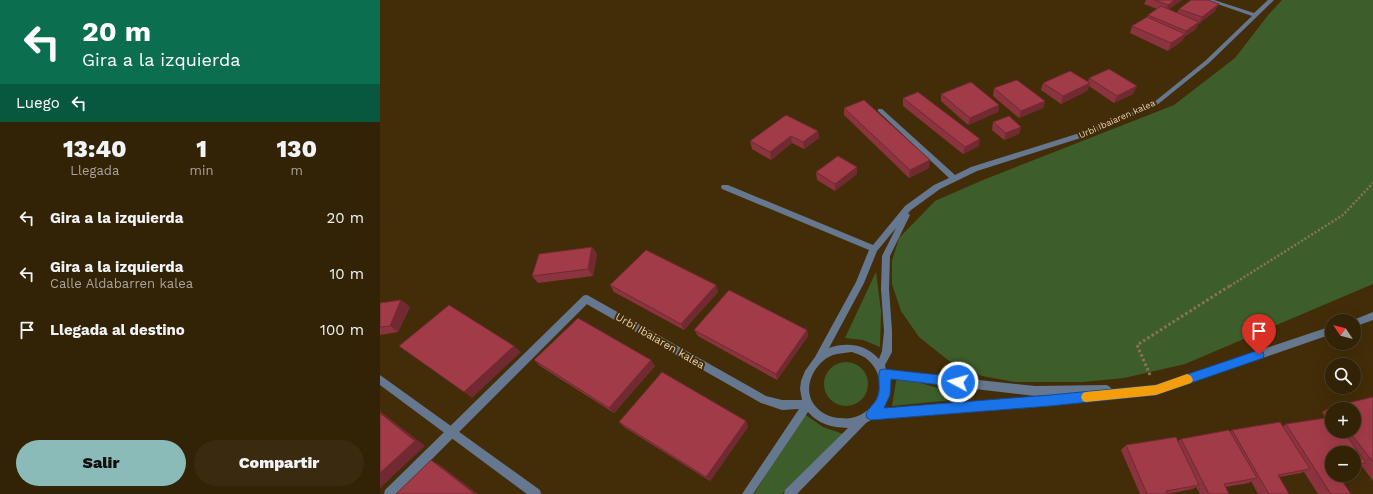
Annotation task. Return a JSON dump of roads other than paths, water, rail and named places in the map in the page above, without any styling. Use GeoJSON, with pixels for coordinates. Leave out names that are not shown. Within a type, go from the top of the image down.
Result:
{"type":"FeatureCollection","features":[{"type":"Feature","properties":{"kind":"street"},"geometry":{"type":"LineString","coordinates":[[1209,0],[1255,15]]}},
{"type":"Feature","properties":{"kind":"street","name":"Urbi Ibaiaren kalea"},"geometry":{"type":"LineString","coordinates":[[819,358],[860,283],[874,249],[908,208],[937,187],[974,169],[1088,133],[1154,104],[1207,62],[1271,0]]}},
{"type":"Feature","properties":{"kind":"street"},"geometry":{"type":"LineString","coordinates":[[880,110],[954,179]]}},
{"type":"Feature","properties":{"kind":"street"},"geometry":{"type":"LineString","coordinates":[[725,188],[874,249]]}},
{"type":"Feature","properties":{"kind":"street"},"geometry":{"type":"LineString","coordinates":[[882,369],[886,352],[887,338],[886,256],[904,220],[908,208]]}},
{"type":"Feature","properties":{"kind":"street","name":"Urbi Ibaiaren kalea"},"geometry":{"type":"LineString","coordinates":[[389,494],[586,299],[764,400],[782,405],[808,404]]}},
{"type":"Feature","properties":{"kind":"street"},"geometry":{"type":"LineString","coordinates":[[1361,320],[1373,316]]}},
{"type":"Feature","properties":{"kind":"street"},"geometry":{"type":"LineString","coordinates":[[789,494],[868,416],[879,406],[884,395],[886,384],[882,369],[872,357],[863,351],[852,348],[829,352],[819,358],[811,368],[806,379],[805,391],[808,404],[816,414],[827,421],[840,424],[853,423],[868,416],[1156,390],[1325,332]]}},
{"type":"Feature","properties":{"kind":"street"},"geometry":{"type":"LineString","coordinates":[[882,369],[1035,390],[1156,390]]}},
{"type":"Feature","properties":{"kind":"street"},"geometry":{"type":"LineString","coordinates":[[380,379],[536,494]]}},
{"type":"Feature","properties":{"kind":"street"},"geometry":{"type":"LineString","coordinates":[[747,494],[808,404]]}}]}
